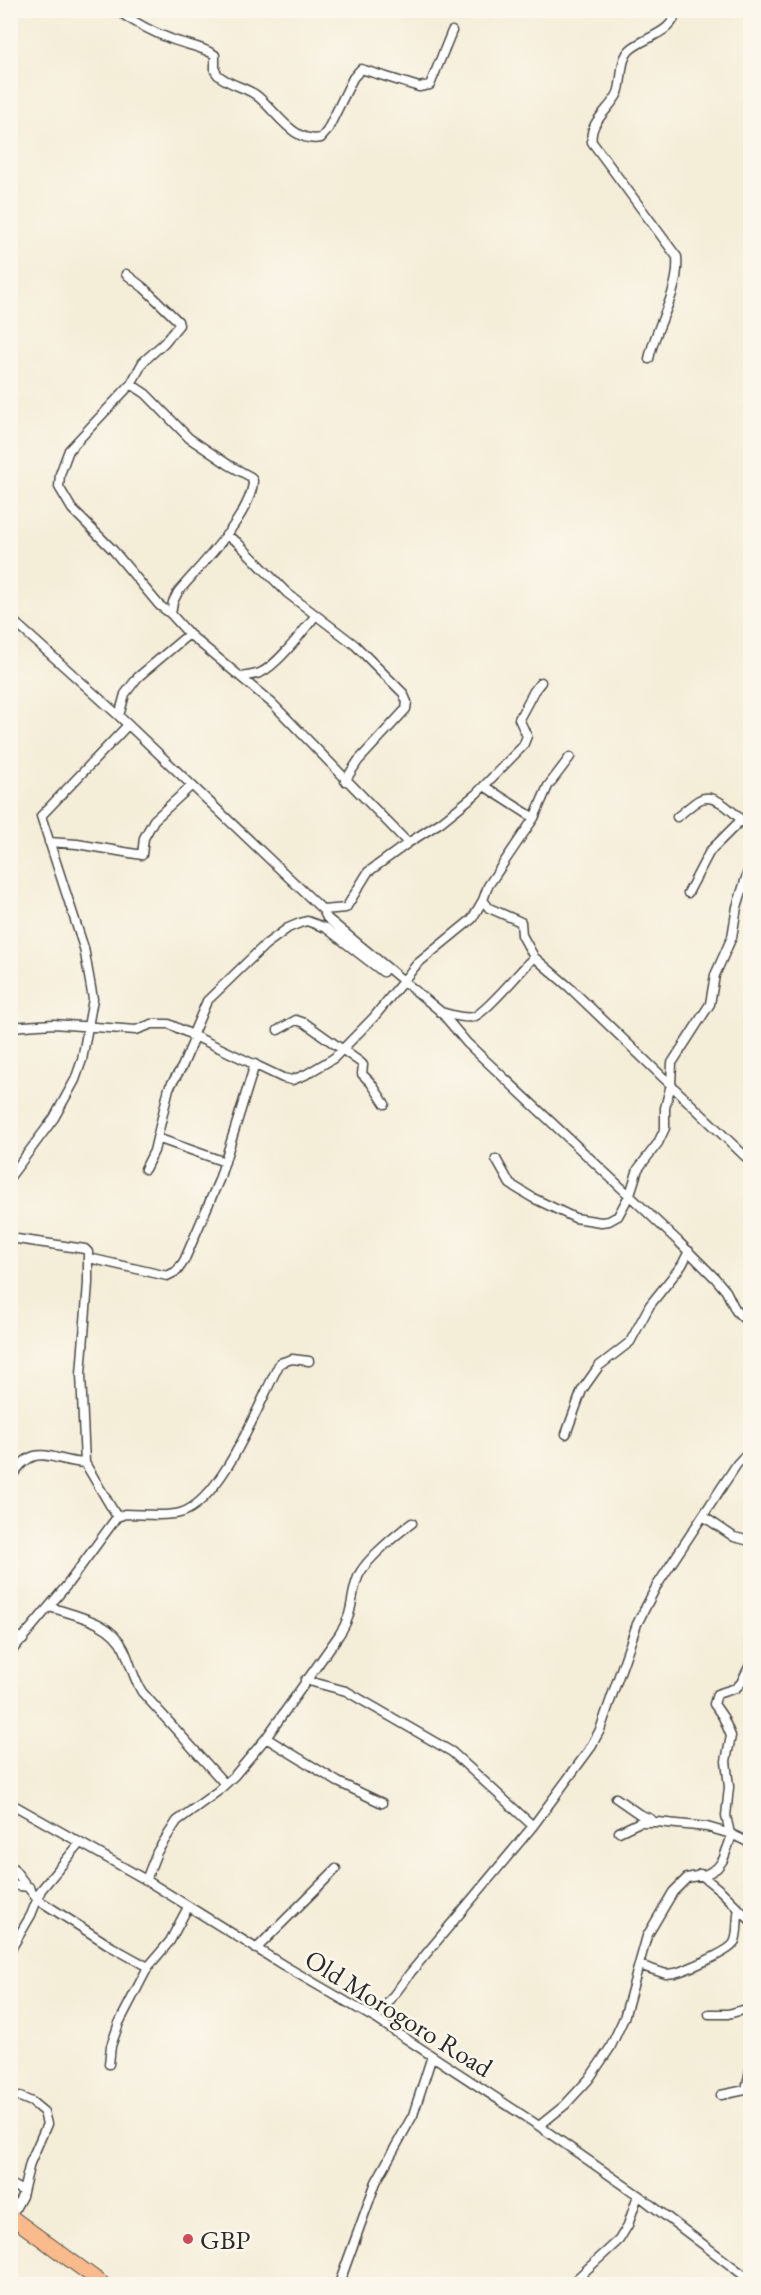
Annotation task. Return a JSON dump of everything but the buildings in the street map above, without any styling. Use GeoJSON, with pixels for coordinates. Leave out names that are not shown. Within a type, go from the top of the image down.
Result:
{"type":"FeatureCollection","features":[{"type":"Feature","properties":{"kind":"highway"},"geometry":{"type":"LineString","coordinates":[[11,2217],[103,2284]]}},
{"type":"Feature","properties":{"kind":"street"},"geometry":{"type":"LineString","coordinates":[[116,10],[137,25],[161,36],[203,48],[215,55],[215,70],[218,75],[258,96],[297,133],[310,140],[321,138],[327,131],[353,78],[361,69],[419,87],[430,85],[452,31]]}},
{"type":"Feature","properties":{"kind":"street"},"geometry":{"type":"LineString","coordinates":[[649,359],[657,327],[674,289],[678,272],[677,257],[592,142],[591,136],[595,124],[617,96],[626,57],[630,50],[663,31],[675,17],[676,10]]}},
{"type":"Feature","properties":{"kind":"street"},"geometry":{"type":"LineString","coordinates":[[126,274],[144,288],[178,321],[179,325],[164,343],[143,362],[131,384],[69,450],[60,474],[59,488],[72,509],[113,550],[159,605],[171,614],[189,634],[273,704],[345,781],[408,843]]}},
{"type":"Feature","properties":{"kind":"street"},"geometry":{"type":"LineString","coordinates":[[131,384],[146,394],[189,438],[251,477],[253,481],[250,499],[226,535],[178,592],[171,614]]}},
{"type":"Feature","properties":{"kind":"street"},"geometry":{"type":"LineString","coordinates":[[226,535],[245,549],[287,593],[355,645],[403,693],[407,702],[406,709],[358,761],[345,781]]}},
{"type":"Feature","properties":{"kind":"street"},"geometry":{"type":"LineString","coordinates":[[241,676],[261,672],[267,668],[316,615]]}},
{"type":"Feature","properties":{"kind":"street"},"geometry":{"type":"LineString","coordinates":[[10,618],[119,716],[323,910],[327,918],[401,983]]}},
{"type":"Feature","properties":{"kind":"street"},"geometry":{"type":"LineString","coordinates":[[119,716],[125,694],[138,678],[151,664],[189,634]]}},
{"type":"Feature","properties":{"kind":"street"},"geometry":{"type":"LineString","coordinates":[[323,910],[346,908],[368,872],[441,822],[484,786],[526,741],[526,732],[519,718],[541,682]]}},
{"type":"Feature","properties":{"kind":"street"},"geometry":{"type":"LineString","coordinates":[[10,1177],[54,1118],[68,1095],[82,1060],[93,999],[84,948],[41,816],[127,726]]}},
{"type":"Feature","properties":{"kind":"street"},"geometry":{"type":"LineString","coordinates":[[10,1027],[53,1024],[136,1030],[158,1023],[169,1024],[283,1078],[292,1080],[318,1068],[334,1058],[374,1017],[417,964],[468,924],[483,900],[488,886],[534,818],[548,786],[570,757]]}},
{"type":"Feature","properties":{"kind":"street"},"geometry":{"type":"LineString","coordinates":[[49,842],[77,844],[142,855],[144,838],[154,820],[191,786]]}},
{"type":"Feature","properties":{"kind":"street"},"geometry":{"type":"LineString","coordinates":[[484,786],[534,818]]}},
{"type":"Feature","properties":{"kind":"street"},"geometry":{"type":"LineString","coordinates":[[677,817],[701,798],[710,797],[719,801],[750,828]]}},
{"type":"Feature","properties":{"kind":"street"},"geometry":{"type":"LineString","coordinates":[[688,893],[710,851],[741,820]]}},
{"type":"Feature","properties":{"kind":"street"},"geometry":{"type":"LineString","coordinates":[[496,1159],[510,1184],[574,1218],[609,1221],[618,1216],[630,1194],[638,1169],[658,1143],[665,1128],[665,1108],[675,1056],[710,1004],[715,975],[732,937],[737,907],[750,865]]}},
{"type":"Feature","properties":{"kind":"street"},"geometry":{"type":"LineString","coordinates":[[483,900],[489,908],[521,922],[522,935],[534,957],[569,987],[750,1161]]}},
{"type":"Feature","properties":{"kind":"street"},"geometry":{"type":"LineString","coordinates":[[144,1169],[157,1138],[169,1088],[183,1067],[207,1001],[265,945],[288,928],[307,921],[316,923],[335,934],[358,954],[440,1011],[467,1043],[689,1251],[721,1284],[736,1311],[750,1322]]}},
{"type":"Feature","properties":{"kind":"street"},"geometry":{"type":"LineString","coordinates":[[440,1011],[469,1017],[476,1016],[487,1009],[534,957]]}},
{"type":"Feature","properties":{"kind":"street"},"geometry":{"type":"LineString","coordinates":[[278,1030],[299,1020],[341,1049],[363,1065],[362,1074],[385,1104]]}},
{"type":"Feature","properties":{"kind":"street"},"geometry":{"type":"LineString","coordinates":[[89,1258],[167,1276],[177,1271],[192,1245],[225,1162],[255,1064]]}},
{"type":"Feature","properties":{"kind":"street"},"geometry":{"type":"LineString","coordinates":[[157,1138],[225,1162]]}},
{"type":"Feature","properties":{"kind":"street"},"geometry":{"type":"LineString","coordinates":[[10,1238],[85,1249],[89,1258],[81,1374],[85,1463],[117,1517]]}},
{"type":"Feature","properties":{"kind":"street"},"geometry":{"type":"LineString","coordinates":[[566,1434],[582,1390],[598,1366],[630,1342],[650,1305],[682,1265],[689,1251]]}},
{"type":"Feature","properties":{"kind":"street"},"geometry":{"type":"LineString","coordinates":[[10,1653],[50,1606],[117,1517],[125,1514],[181,1513],[191,1507],[220,1478],[245,1439],[280,1363],[292,1359],[309,1361]]}},
{"type":"Feature","properties":{"kind":"street"},"geometry":{"type":"LineString","coordinates":[[376,2019],[411,1972],[533,1826],[590,1750],[600,1730],[628,1646],[642,1614],[666,1570],[737,1464],[750,1450]]}},
{"type":"Feature","properties":{"kind":"street"},"geometry":{"type":"LineString","coordinates":[[10,1479],[14,1464],[39,1454],[85,1463]]}},
{"type":"Feature","properties":{"kind":"street"},"geometry":{"type":"LineString","coordinates":[[703,1516],[734,1537],[750,1541]]}},
{"type":"Feature","properties":{"kind":"street"},"geometry":{"type":"LineString","coordinates":[[146,1880],[157,1852],[177,1821],[235,1775],[266,1738],[350,1618],[361,1571],[397,1534],[412,1523]]}},
{"type":"Feature","properties":{"kind":"street"},"geometry":{"type":"LineString","coordinates":[[50,1606],[109,1629],[123,1647],[142,1692],[225,1784]]}},
{"type":"Feature","properties":{"kind":"street"},"geometry":{"type":"LineString","coordinates":[[10,1632],[23,1640]]}},
{"type":"Feature","properties":{"kind":"street"},"geometry":{"type":"LineString","coordinates":[[539,2126],[589,2079],[610,2048],[624,2018],[647,1936],[673,1892],[687,1878],[708,1874],[723,1860],[731,1834],[726,1816],[729,1787],[726,1761],[730,1736],[723,1717],[714,1704],[714,1699],[717,1694],[735,1688],[741,1683],[750,1665]]}},
{"type":"Feature","properties":{"kind":"street"},"geometry":{"type":"LineString","coordinates":[[305,1680],[346,1691],[452,1752],[533,1826]]}},
{"type":"Feature","properties":{"kind":"street"},"geometry":{"type":"LineString","coordinates":[[266,1738],[338,1782],[382,1803]]}},
{"type":"Feature","properties":{"kind":"street"},"geometry":{"type":"LineString","coordinates":[[616,1798],[639,1814],[657,1822]]}},
{"type":"Feature","properties":{"kind":"street","name":"Old Morogoro Road"},"geometry":{"type":"LineString","coordinates":[[10,1803],[146,1880],[256,1949],[376,2019],[539,2126],[638,2195],[750,2279]]}},
{"type":"Feature","properties":{"kind":"street"},"geometry":{"type":"LineString","coordinates":[[619,1832],[640,1822],[657,1822],[707,1827],[731,1834],[750,1843]]}},
{"type":"Feature","properties":{"kind":"street"},"geometry":{"type":"LineString","coordinates":[[10,1951],[31,1915],[41,1890],[80,1843]]}},
{"type":"Feature","properties":{"kind":"street"},"geometry":{"type":"LineString","coordinates":[[10,1864],[37,1899],[148,1967]]}},
{"type":"Feature","properties":{"kind":"street"},"geometry":{"type":"LineString","coordinates":[[256,1949],[336,1869]]}},
{"type":"Feature","properties":{"kind":"street"},"geometry":{"type":"LineString","coordinates":[[700,1874],[750,1920]]}},
{"type":"Feature","properties":{"kind":"street"},"geometry":{"type":"LineString","coordinates":[[10,1885],[29,1887]]}},
{"type":"Feature","properties":{"kind":"street"},"geometry":{"type":"LineString","coordinates":[[109,2064],[111,2046],[119,2023],[148,1967],[170,1941],[188,1907]]}},
{"type":"Feature","properties":{"kind":"street"},"geometry":{"type":"LineString","coordinates":[[639,1965],[660,1972],[675,1973],[729,1948],[736,1938],[736,1921],[739,1910]]}},
{"type":"Feature","properties":{"kind":"street"},"geometry":{"type":"LineString","coordinates":[[710,2014],[728,2014],[750,2008]]}},
{"type":"Feature","properties":{"kind":"street"},"geometry":{"type":"LineString","coordinates":[[339,2284],[376,2182],[413,2115],[432,2056]]}},
{"type":"Feature","properties":{"kind":"street"},"geometry":{"type":"LineString","coordinates":[[721,2095],[748,2089],[750,2070]]}},
{"type":"Feature","properties":{"kind":"street"},"geometry":{"type":"LineString","coordinates":[[11,2217],[23,2192],[30,2163],[47,2124],[45,2112],[32,2102],[20,2097]]}},
{"type":"Feature","properties":{"kind":"street"},"geometry":{"type":"LineString","coordinates":[[10,2184],[23,2192]]}},
{"type":"Feature","properties":{"kind":"street"},"geometry":{"type":"LineString","coordinates":[[571,2284],[619,2240],[628,2225],[638,2195]]}},
{"type":"Feature","properties":{"kind":"place","name":"GBP"},"geometry":{"type":"Point","coordinates":[188,2239]}}]}
